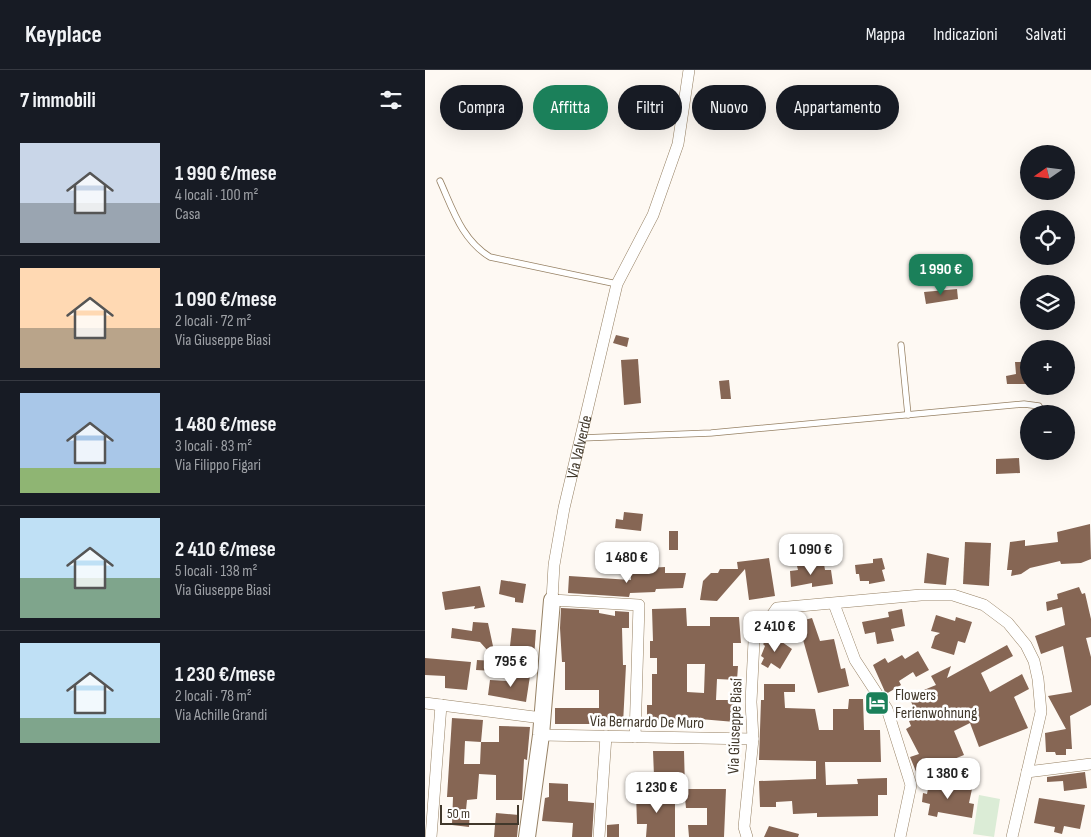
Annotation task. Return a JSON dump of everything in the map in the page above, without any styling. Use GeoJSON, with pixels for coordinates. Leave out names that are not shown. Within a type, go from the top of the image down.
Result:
{"type":"FeatureCollection","features":[{"type":"Feature","properties":{"kind":"street","name":"Via Valverde"},"geometry":{"type":"LineString","coordinates":[[527,837],[541,735],[554,564],[564,508],[617,284],[653,215],[678,144],[689,70]]}},
{"type":"Feature","properties":{"kind":"street","name":"Via Giuseppe Biasi"},"geometry":{"type":"LineString","coordinates":[[747,837],[744,827],[753,739],[751,702],[754,641],[777,608],[921,595],[953,595],[984,604],[1008,623],[1026,645],[1038,678],[1041,712],[1012,837]]}},
{"type":"Feature","properties":{"kind":"street"},"geometry":{"type":"LineString","coordinates":[[552,600],[639,605],[635,737]]}},
{"type":"Feature","properties":{"kind":"street"},"geometry":{"type":"LineString","coordinates":[[834,604],[855,660],[887,709],[911,784],[900,837]]}},
{"type":"Feature","properties":{"kind":"street"},"geometry":{"type":"LineString","coordinates":[[425,703],[542,718]]}},
{"type":"Feature","properties":{"kind":"street"},"geometry":{"type":"LineString","coordinates":[[431,837],[441,705]]}},
{"type":"Feature","properties":{"kind":"street","name":"Via Bernardo De Muro"},"geometry":{"type":"LineString","coordinates":[[541,735],[753,739]]}},
{"type":"Feature","properties":{"kind":"street"},"geometry":{"type":"LineString","coordinates":[[599,837],[606,736]]}},
{"type":"Feature","properties":{"kind":"street"},"geometry":{"type":"LineString","coordinates":[[1027,772],[1091,764]]}},
{"type":"Feature","properties":{"kind":"lane"},"geometry":{"type":"LineString","coordinates":[[440,181],[463,231],[475,248],[490,257],[617,284]]}},
{"type":"Feature","properties":{"kind":"lane"},"geometry":{"type":"LineString","coordinates":[[901,345],[908,415]]}},
{"type":"Feature","properties":{"kind":"lane"},"geometry":{"type":"LineString","coordinates":[[581,438],[711,433],[1024,404],[1032,405]]}},
{"type":"Feature","properties":{"kind":"green space"},"geometry":{"type":"Polygon","coordinates":[[[979,795],[1000,799],[994,837],[973,834],[979,795]]]}},
{"type":"Feature","properties":{"kind":"building"},"geometry":{"type":"Polygon","coordinates":[[[957,289],[958,299],[926,304],[924,292],[957,289]]]}},
{"type":"Feature","properties":{"kind":"building"},"geometry":{"type":"Polygon","coordinates":[[[616,335],[629,338],[627,347],[613,343],[616,335]]]}},
{"type":"Feature","properties":{"kind":"building"},"geometry":{"type":"Polygon","coordinates":[[[638,359],[641,403],[624,405],[621,360],[638,359]]]}},
{"type":"Feature","properties":{"kind":"building"},"geometry":{"type":"Polygon","coordinates":[[[1015,362],[1020,362],[1020,384],[1007,384],[1006,376],[1016,374],[1015,362]]]}},
{"type":"Feature","properties":{"kind":"building"},"geometry":{"type":"Polygon","coordinates":[[[729,380],[731,399],[721,399],[719,381],[729,380]]]}},
{"type":"Feature","properties":{"kind":"building"},"geometry":{"type":"Polygon","coordinates":[[[1019,458],[1020,473],[996,474],[996,459],[1019,458]]]}},
{"type":"Feature","properties":{"kind":"building"},"geometry":{"type":"Polygon","coordinates":[[[624,512],[643,514],[641,531],[615,528],[616,519],[623,520],[624,512]]]}},
{"type":"Feature","properties":{"kind":"building"},"geometry":{"type":"Polygon","coordinates":[[[1090,524],[1091,559],[1081,563],[1061,564],[1060,561],[1030,568],[1021,574],[1011,576],[1012,570],[1007,570],[1010,542],[1025,540],[1025,546],[1058,542],[1057,532],[1090,524]]]}},
{"type":"Feature","properties":{"kind":"building"},"geometry":{"type":"Polygon","coordinates":[[[669,531],[678,531],[678,550],[669,550],[669,531]]]}},
{"type":"Feature","properties":{"kind":"building"},"geometry":{"type":"Polygon","coordinates":[[[965,542],[991,543],[989,586],[963,584],[965,542]]]}},
{"type":"Feature","properties":{"kind":"building"},"geometry":{"type":"Polygon","coordinates":[[[927,553],[949,558],[946,585],[924,583],[927,553]]]}},
{"type":"Feature","properties":{"kind":"building"},"geometry":{"type":"Polygon","coordinates":[[[769,558],[775,596],[749,600],[745,569],[717,601],[700,600],[703,581],[711,573],[718,573],[720,569],[738,569],[737,562],[769,558]]]}},
{"type":"Feature","properties":{"kind":"building"},"geometry":{"type":"Polygon","coordinates":[[[882,558],[885,569],[882,570],[885,581],[869,584],[869,581],[860,581],[859,574],[856,574],[855,565],[873,563],[873,559],[882,558]]]}},
{"type":"Feature","properties":{"kind":"building"},"geometry":{"type":"Polygon","coordinates":[[[824,564],[825,570],[831,570],[833,584],[812,587],[812,583],[791,587],[790,571],[798,570],[797,566],[824,564]]]}},
{"type":"Feature","properties":{"kind":"building"},"geometry":{"type":"Polygon","coordinates":[[[665,567],[665,573],[686,573],[683,588],[656,589],[655,592],[630,593],[629,597],[568,593],[569,576],[631,580],[631,573],[644,574],[646,568],[665,567]]]}},
{"type":"Feature","properties":{"kind":"building"},"geometry":{"type":"Polygon","coordinates":[[[501,580],[526,584],[523,603],[515,602],[515,598],[499,594],[501,580]]]}},
{"type":"Feature","properties":{"kind":"building"},"geometry":{"type":"Polygon","coordinates":[[[480,586],[485,607],[474,609],[475,606],[445,610],[442,592],[480,586]]]}},
{"type":"Feature","properties":{"kind":"building"},"geometry":{"type":"Polygon","coordinates":[[[1079,587],[1082,594],[1085,593],[1091,619],[1091,637],[1086,638],[1091,657],[1091,705],[1070,716],[1072,749],[1066,749],[1066,755],[1056,755],[1055,752],[1046,752],[1045,733],[1066,729],[1048,696],[1072,692],[1063,646],[1041,654],[1035,636],[1065,625],[1062,607],[1047,611],[1046,602],[1058,599],[1057,594],[1079,587]]]}},
{"type":"Feature","properties":{"kind":"building"},"geometry":{"type":"Polygon","coordinates":[[[561,608],[599,610],[599,613],[615,616],[615,611],[629,612],[629,628],[622,628],[623,665],[626,665],[623,724],[555,724],[555,708],[599,708],[599,690],[565,690],[565,662],[562,662],[560,628],[561,608]]]}},
{"type":"Feature","properties":{"kind":"building"},"geometry":{"type":"Polygon","coordinates":[[[686,608],[687,626],[710,626],[710,617],[739,617],[741,643],[733,643],[733,666],[738,666],[737,680],[717,679],[716,700],[735,700],[735,722],[688,718],[688,723],[647,723],[647,705],[652,705],[652,674],[657,674],[657,658],[650,658],[650,641],[653,641],[652,609],[686,608]],[[687,664],[687,692],[704,693],[705,664],[687,664]]]}},
{"type":"Feature","properties":{"kind":"building"},"geometry":{"type":"Polygon","coordinates":[[[902,609],[905,626],[891,629],[894,641],[877,644],[875,632],[865,634],[862,622],[889,617],[888,612],[902,609]]]}},
{"type":"Feature","properties":{"kind":"building"},"geometry":{"type":"Polygon","coordinates":[[[936,615],[955,621],[956,617],[972,622],[965,643],[958,641],[954,655],[931,648],[935,636],[940,633],[931,631],[936,615]]]}},
{"type":"Feature","properties":{"kind":"building"},"geometry":{"type":"Polygon","coordinates":[[[812,618],[820,641],[834,639],[841,669],[845,668],[849,686],[818,693],[800,629],[802,628],[801,621],[812,618]]]}},
{"type":"Feature","properties":{"kind":"building"},"geometry":{"type":"Polygon","coordinates":[[[473,622],[488,623],[496,660],[480,642],[451,638],[452,628],[472,631],[473,622]]]}},
{"type":"Feature","properties":{"kind":"building"},"geometry":{"type":"Polygon","coordinates":[[[512,628],[536,630],[534,658],[509,655],[512,628]]]}},
{"type":"Feature","properties":{"kind":"building"},"geometry":{"type":"Polygon","coordinates":[[[772,635],[792,649],[780,669],[771,663],[768,668],[761,664],[764,658],[761,656],[765,646],[763,644],[772,635]]]}},
{"type":"Feature","properties":{"kind":"building"},"geometry":{"type":"Polygon","coordinates":[[[1007,645],[1013,656],[981,673],[990,692],[1022,674],[1029,689],[1014,697],[1028,728],[979,747],[970,723],[954,731],[964,755],[917,774],[910,757],[919,754],[906,729],[911,726],[909,721],[917,719],[911,701],[921,695],[919,692],[936,685],[931,676],[951,666],[947,678],[1007,645]]]}},
{"type":"Feature","properties":{"kind":"building"},"geometry":{"type":"Polygon","coordinates":[[[918,651],[929,670],[916,677],[913,672],[899,681],[901,685],[886,694],[873,665],[885,658],[888,663],[902,655],[905,659],[918,651]]]}},
{"type":"Feature","properties":{"kind":"building"},"geometry":{"type":"Polygon","coordinates":[[[425,658],[471,662],[467,690],[445,688],[445,676],[425,675],[425,658]]]}},
{"type":"Feature","properties":{"kind":"building"},"geometry":{"type":"Polygon","coordinates":[[[477,660],[495,661],[494,671],[476,670],[477,660]]]}},
{"type":"Feature","properties":{"kind":"building"},"geometry":{"type":"Polygon","coordinates":[[[508,673],[530,676],[526,702],[488,695],[490,680],[507,681],[508,673]]]}},
{"type":"Feature","properties":{"kind":"building"},"geometry":{"type":"Polygon","coordinates":[[[764,684],[795,684],[795,692],[784,692],[785,708],[815,709],[819,730],[833,730],[833,709],[848,709],[849,699],[863,699],[864,730],[880,730],[881,762],[825,762],[826,785],[858,784],[857,779],[887,778],[887,795],[878,795],[878,816],[817,817],[817,813],[793,814],[792,801],[776,802],[776,807],[760,807],[759,781],[816,779],[816,761],[759,760],[761,700],[764,700],[764,684]]]}},
{"type":"Feature","properties":{"kind":"building"},"geometry":{"type":"Polygon","coordinates":[[[452,718],[483,720],[481,742],[499,742],[499,726],[530,727],[527,760],[524,759],[522,800],[496,800],[496,775],[479,774],[477,799],[467,800],[466,810],[470,810],[469,827],[452,825],[453,797],[447,797],[452,718]],[[465,741],[464,764],[480,764],[481,742],[465,741]]]}},
{"type":"Feature","properties":{"kind":"building"},"geometry":{"type":"Polygon","coordinates":[[[653,751],[684,751],[685,789],[674,789],[677,775],[654,776],[653,751]]]}},
{"type":"Feature","properties":{"kind":"building"},"geometry":{"type":"Polygon","coordinates":[[[1085,772],[1087,788],[1064,791],[1063,781],[1047,782],[1047,777],[1085,772]]]}},
{"type":"Feature","properties":{"kind":"building"},"geometry":{"type":"Polygon","coordinates":[[[930,779],[942,781],[941,784],[972,789],[969,803],[974,804],[972,818],[938,812],[937,817],[928,815],[930,804],[922,802],[923,793],[927,794],[930,779]]]}},
{"type":"Feature","properties":{"kind":"building"},"geometry":{"type":"Polygon","coordinates":[[[549,783],[568,784],[568,801],[594,803],[592,837],[572,837],[573,823],[542,821],[545,798],[549,797],[549,783]]]}},
{"type":"Feature","properties":{"kind":"building"},"geometry":{"type":"Polygon","coordinates":[[[684,789],[726,789],[724,837],[689,837],[688,825],[707,825],[707,808],[686,808],[684,789]]]}},
{"type":"Feature","properties":{"kind":"building"},"geometry":{"type":"Polygon","coordinates":[[[636,793],[675,793],[675,837],[646,837],[647,824],[637,824],[636,793]]]}},
{"type":"Feature","properties":{"kind":"building"},"geometry":{"type":"Polygon","coordinates":[[[1039,798],[1085,805],[1080,829],[1064,826],[1062,834],[1054,832],[1055,827],[1034,823],[1039,798]]]}},
{"type":"Feature","properties":{"kind":"building"},"geometry":{"type":"Polygon","coordinates":[[[496,813],[519,815],[517,837],[494,837],[496,813]]]}},
{"type":"Feature","properties":{"kind":"building"},"geometry":{"type":"Polygon","coordinates":[[[619,824],[619,837],[607,837],[607,825],[619,824]]]}},
{"type":"Feature","properties":{"kind":"building"},"geometry":{"type":"Polygon","coordinates":[[[769,826],[799,834],[798,837],[764,837],[769,826]]]}},
{"type":"Feature","properties":{"kind":"place","name":"Flowers Ferienwohnung"},"geometry":{"type":"Point","coordinates":[877,703]}}]}
